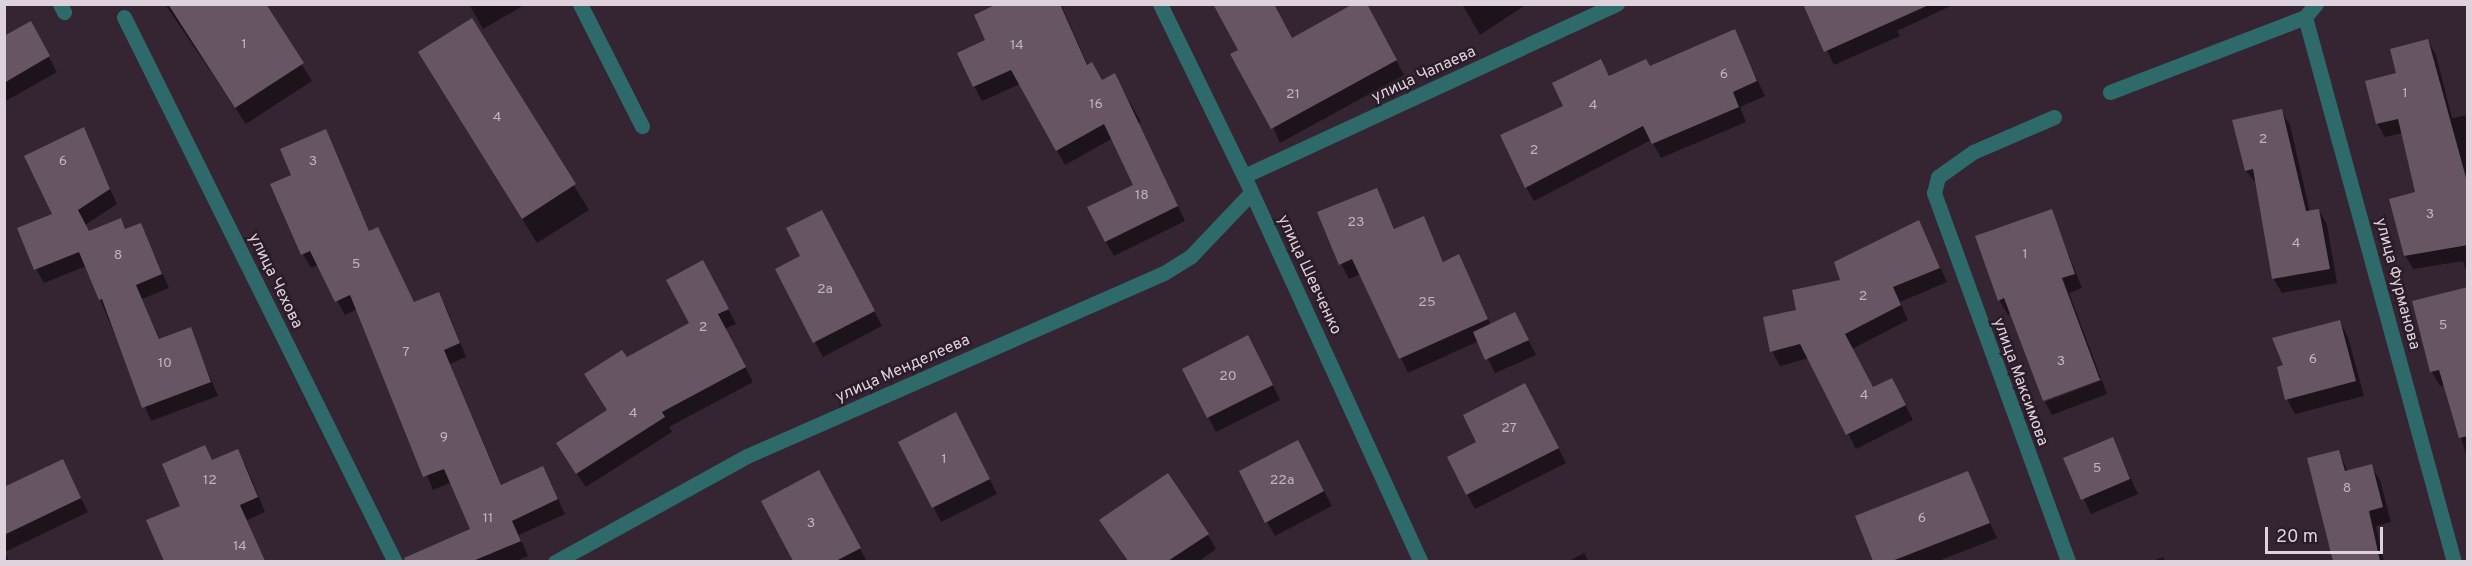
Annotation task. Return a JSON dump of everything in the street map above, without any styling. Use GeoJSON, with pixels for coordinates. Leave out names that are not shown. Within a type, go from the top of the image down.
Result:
{"type":"FeatureCollection","features":[{"type":"Feature","properties":{"kind":"street"},"geometry":{"type":"LineString","coordinates":[[580,4],[642,126]]}},
{"type":"Feature","properties":{"kind":"street","name":"улица Шевченко"},"geometry":{"type":"LineString","coordinates":[[1160,4],[1244,176],[1421,561]]}},
{"type":"Feature","properties":{"kind":"street","name":"улица Чапаева"},"geometry":{"type":"LineString","coordinates":[[1244,176],[1617,4]]}},
{"type":"Feature","properties":{"kind":"street"},"geometry":{"type":"LineString","coordinates":[[2110,92],[2305,17],[2316,4]]}},
{"type":"Feature","properties":{"kind":"street","name":"улица Чехова"},"geometry":{"type":"LineString","coordinates":[[124,16],[395,561]]}},
{"type":"Feature","properties":{"kind":"street","name":"улица Фурманова"},"geometry":{"type":"LineString","coordinates":[[2305,17],[2454,561]]}},
{"type":"Feature","properties":{"kind":"street","name":"улица Максимова"},"geometry":{"type":"LineString","coordinates":[[2054,117],[1973,152],[1938,177],[1934,193],[1939,215],[2068,561]]}},
{"type":"Feature","properties":{"kind":"street","name":"улица Менделеева"},"geometry":{"type":"LineString","coordinates":[[555,561],[747,456],[1164,273],[1191,255],[1251,194]]}},
{"type":"Feature","properties":{"kind":"building"},"geometry":{"type":"Polygon","coordinates":[[[168,4],[266,4],[304,63],[235,108],[168,4]]]}},
{"type":"Feature","properties":{"kind":"building"},"geometry":{"type":"Polygon","coordinates":[[[997,4],[1060,4],[1087,65],[1092,62],[1102,80],[1115,73],[1178,206],[1105,242],[1087,207],[1133,185],[1104,124],[1056,151],[1011,70],[973,87],[957,53],[985,40],[974,15],[997,4]]]}},
{"type":"Feature","properties":{"kind":"building"},"geometry":{"type":"Polygon","coordinates":[[[1213,4],[1274,4],[1292,38],[1353,4],[1367,4],[1397,60],[1271,129],[1230,54],[1238,50],[1213,4]]]}},
{"type":"Feature","properties":{"kind":"building"},"geometry":{"type":"Polygon","coordinates":[[[1803,4],[1931,4],[1824,52],[1803,4]]]}},
{"type":"Feature","properties":{"kind":"building"},"geometry":{"type":"Polygon","coordinates":[[[472,18],[576,184],[522,219],[418,52],[472,18]]]}},
{"type":"Feature","properties":{"kind":"building"},"geometry":{"type":"Polygon","coordinates":[[[31,21],[50,56],[4,83],[4,36],[31,21]]]}},
{"type":"Feature","properties":{"kind":"building"},"geometry":{"type":"Polygon","coordinates":[[[1735,29],[1757,81],[1733,92],[1739,107],[1652,144],[1643,126],[1525,188],[1500,135],[1563,106],[1552,83],[1601,59],[1609,76],[1646,59],[1650,66],[1735,29]]]}},
{"type":"Feature","properties":{"kind":"building"},"geometry":{"type":"Polygon","coordinates":[[[2428,39],[2468,185],[2468,245],[2404,256],[2389,199],[2415,192],[2398,119],[2376,124],[2365,81],[2396,73],[2390,49],[2428,39]]]}},
{"type":"Feature","properties":{"kind":"building"},"geometry":{"type":"Polygon","coordinates":[[[2282,109],[2306,211],[2319,209],[2330,269],[2272,279],[2253,169],[2245,171],[2232,120],[2282,109]]]}},
{"type":"Feature","properties":{"kind":"building"},"geometry":{"type":"Polygon","coordinates":[[[84,127],[110,189],[78,210],[89,231],[121,218],[125,229],[141,223],[162,274],[136,285],[159,339],[191,327],[211,382],[142,408],[102,299],[99,300],[79,252],[34,270],[17,228],[52,214],[24,156],[84,127]]]}},
{"type":"Feature","properties":{"kind":"building"},"geometry":{"type":"Polygon","coordinates":[[[326,129],[369,231],[378,227],[414,302],[439,292],[460,343],[444,350],[501,485],[543,466],[558,499],[512,521],[521,541],[473,561],[405,561],[404,558],[470,529],[444,469],[423,477],[350,295],[335,302],[310,251],[301,255],[270,184],[291,175],[280,149],[326,129]]]}},
{"type":"Feature","properties":{"kind":"building"},"geometry":{"type":"Polygon","coordinates":[[[1377,188],[1394,229],[1424,216],[1443,262],[1459,254],[1488,319],[1399,359],[1352,259],[1339,265],[1317,212],[1377,188]]]}},
{"type":"Feature","properties":{"kind":"building"},"geometry":{"type":"Polygon","coordinates":[[[2052,209],[2075,274],[2062,278],[2100,380],[2043,401],[2004,298],[1998,301],[1975,236],[2052,209]]]}},
{"type":"Feature","properties":{"kind":"building"},"geometry":{"type":"Polygon","coordinates":[[[822,210],[875,311],[813,343],[775,269],[800,256],[786,228],[822,210]]]}},
{"type":"Feature","properties":{"kind":"building"},"geometry":{"type":"Polygon","coordinates":[[[1919,220],[1940,268],[1893,287],[1901,305],[1845,334],[1873,387],[1892,378],[1906,405],[1846,435],[1800,344],[1770,352],[1763,317],[1796,310],[1792,290],[1840,280],[1834,262],[1919,220]]]}},
{"type":"Feature","properties":{"kind":"building"},"geometry":{"type":"Polygon","coordinates":[[[703,260],[729,309],[718,314],[746,367],[662,412],[665,417],[576,474],[556,443],[607,410],[584,374],[622,350],[627,357],[689,323],[666,280],[703,260]]]}},
{"type":"Feature","properties":{"kind":"building"},"geometry":{"type":"Polygon","coordinates":[[[2468,287],[2468,436],[2459,438],[2439,370],[2430,372],[2412,301],[2468,287]]]}},
{"type":"Feature","properties":{"kind":"building"},"geometry":{"type":"Polygon","coordinates":[[[1515,312],[1529,340],[1485,360],[1473,332],[1515,312]]]}},
{"type":"Feature","properties":{"kind":"building"},"geometry":{"type":"Polygon","coordinates":[[[2340,320],[2356,381],[2285,400],[2277,367],[2283,365],[2272,338],[2340,320]]]}},
{"type":"Feature","properties":{"kind":"building"},"geometry":{"type":"Polygon","coordinates":[[[1248,335],[1273,385],[1207,418],[1182,369],[1248,335]]]}},
{"type":"Feature","properties":{"kind":"building"},"geometry":{"type":"Polygon","coordinates":[[[1525,383],[1559,448],[1466,495],[1447,457],[1476,442],[1463,415],[1525,383]]]}},
{"type":"Feature","properties":{"kind":"building"},"geometry":{"type":"Polygon","coordinates":[[[956,412],[990,479],[932,508],[898,442],[956,412]]]}},
{"type":"Feature","properties":{"kind":"building"},"geometry":{"type":"Polygon","coordinates":[[[2113,437],[2130,479],[2081,500],[2063,458],[2113,437]]]}},
{"type":"Feature","properties":{"kind":"building"},"geometry":{"type":"Polygon","coordinates":[[[1298,440],[1324,491],[1265,523],[1239,471],[1298,440]]]}},
{"type":"Feature","properties":{"kind":"building"},"geometry":{"type":"Polygon","coordinates":[[[205,445],[212,460],[238,449],[258,497],[240,505],[265,561],[164,561],[146,520],[180,506],[162,464],[205,445]]]}},
{"type":"Feature","properties":{"kind":"building"},"geometry":{"type":"Polygon","coordinates":[[[2339,450],[2345,471],[2372,464],[2383,507],[2369,511],[2380,561],[2333,561],[2307,458],[2339,450]]]}},
{"type":"Feature","properties":{"kind":"building"},"geometry":{"type":"Polygon","coordinates":[[[63,459],[81,498],[4,535],[4,487],[63,459]]]}},
{"type":"Feature","properties":{"kind":"building"},"geometry":{"type":"Polygon","coordinates":[[[819,470],[861,548],[836,561],[793,561],[761,501],[819,470]]]}},
{"type":"Feature","properties":{"kind":"building"},"geometry":{"type":"Polygon","coordinates":[[[1968,471],[1990,523],[1892,561],[1873,561],[1855,516],[1968,471]]]}},
{"type":"Feature","properties":{"kind":"building"},"geometry":{"type":"Polygon","coordinates":[[[1168,473],[1209,534],[1168,561],[1128,561],[1099,520],[1168,473]]]}}]}
